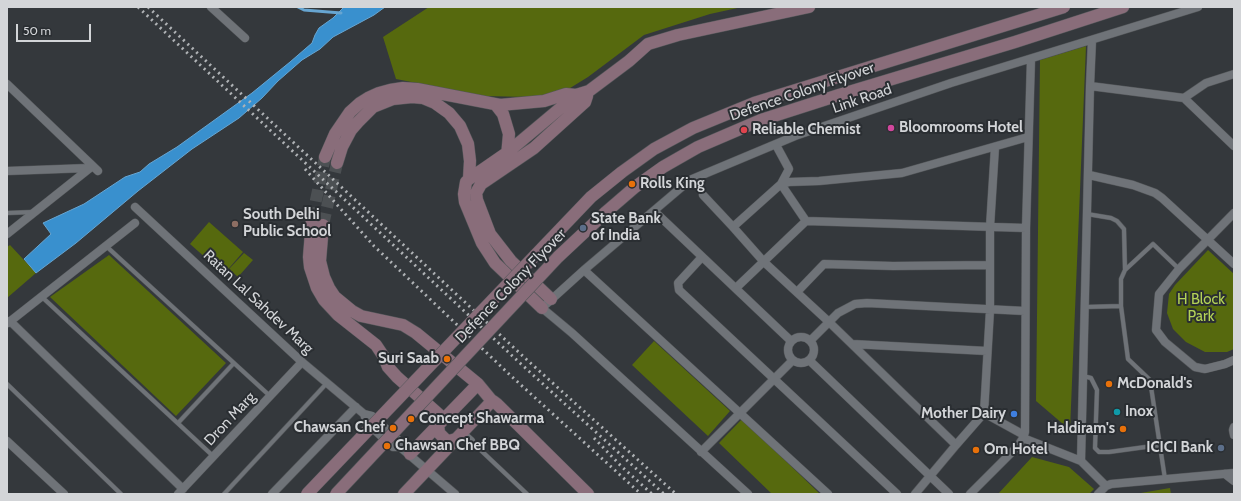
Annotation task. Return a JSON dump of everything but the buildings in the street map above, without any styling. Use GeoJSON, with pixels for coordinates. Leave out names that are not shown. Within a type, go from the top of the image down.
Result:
{"type":"FeatureCollection","features":[{"type":"Feature","properties":{"kind":"street"},"geometry":{"type":"LineString","coordinates":[[211,7],[245,38]]}},
{"type":"Feature","properties":{"kind":"street"},"geometry":{"type":"LineString","coordinates":[[551,299],[511,261],[490,234],[477,200],[476,193],[481,184],[534,148],[588,91],[629,61],[648,44],[678,35],[809,7]]}},
{"type":"Feature","properties":{"kind":"street","name":"Defence Colony Flyover"},"geometry":{"type":"LineString","coordinates":[[307,494],[590,197],[654,149],[693,128],[754,103],[1064,7]]}},
{"type":"Feature","properties":{"kind":"street","name":"Defence Colony Flyover"},"geometry":{"type":"LineString","coordinates":[[336,494],[558,257],[623,197],[663,167],[698,147],[761,120],[1123,7]]}},
{"type":"Feature","properties":{"kind":"street","name":"Link Road"},"geometry":{"type":"LineString","coordinates":[[542,308],[584,270],[690,180],[802,133],[951,83],[1198,7]]}},
{"type":"Feature","properties":{"kind":"street"},"geometry":{"type":"LineString","coordinates":[[1081,461],[1092,40]]}},
{"type":"Feature","properties":{"kind":"street"},"geometry":{"type":"LineString","coordinates":[[970,494],[1018,446],[1024,436],[1026,425],[1026,228],[1031,59]]}},
{"type":"Feature","properties":{"kind":"street"},"geometry":{"type":"LineString","coordinates":[[1184,98],[1206,83],[1234,74]]}},
{"type":"Feature","properties":{"kind":"street"},"geometry":{"type":"LineString","coordinates":[[7,84],[92,168]]}},
{"type":"Feature","properties":{"kind":"street"},"geometry":{"type":"LineString","coordinates":[[1090,86],[1184,98],[1234,146]]}},
{"type":"Feature","properties":{"kind":"street"},"geometry":{"type":"LineString","coordinates":[[325,157],[335,134],[350,112],[360,103],[379,93],[403,88],[417,89],[496,105],[544,101],[566,94],[580,99]]}},
{"type":"Feature","properties":{"kind":"street"},"geometry":{"type":"LineString","coordinates":[[337,163],[342,147],[351,130],[373,108],[393,99],[412,97],[423,98],[435,103],[449,112],[460,126],[468,144],[470,161],[469,179]]}},
{"type":"Feature","properties":{"kind":"street"},"geometry":{"type":"LineString","coordinates":[[580,99],[466,182],[464,194],[465,202],[482,243],[495,263],[542,308],[572,333],[748,494]]}},
{"type":"Feature","properties":{"kind":"street"},"geometry":{"type":"LineString","coordinates":[[496,105],[503,114],[510,134],[506,168]]}},
{"type":"Feature","properties":{"kind":"street"},"geometry":{"type":"LineString","coordinates":[[781,184],[789,182],[819,181],[902,173],[1028,137]]}},
{"type":"Feature","properties":{"kind":"street"},"geometry":{"type":"LineString","coordinates":[[733,227],[781,184],[789,169],[776,145]]}},
{"type":"Feature","properties":{"kind":"street"},"geometry":{"type":"LineString","coordinates":[[914,494],[984,413],[986,351],[990,310],[990,227],[995,147]]}},
{"type":"Feature","properties":{"kind":"street"},"geometry":{"type":"LineString","coordinates":[[7,171],[92,168]]}},
{"type":"Feature","properties":{"kind":"street"},"geometry":{"type":"LineString","coordinates":[[7,234],[92,168]]}},
{"type":"Feature","properties":{"kind":"street"},"geometry":{"type":"LineString","coordinates":[[1089,176],[1133,185],[1154,193],[1162,198],[1234,264]]}},
{"type":"Feature","properties":{"kind":"street"},"geometry":{"type":"LineString","coordinates":[[781,184],[806,221]]}},
{"type":"Feature","properties":{"kind":"street"},"geometry":{"type":"LineString","coordinates":[[703,194],[764,262],[829,322],[956,445]]}},
{"type":"Feature","properties":{"kind":"street","name":"Ratan Lal Sahdev Marg"},"geometry":{"type":"LineString","coordinates":[[135,207],[302,362],[364,414],[372,416],[398,440],[400,446],[455,494]]}},
{"type":"Feature","properties":{"kind":"street"},"geometry":{"type":"LineString","coordinates":[[654,211],[791,341]]}},
{"type":"Feature","properties":{"kind":"street"},"geometry":{"type":"LineString","coordinates":[[1234,213],[1179,269],[1158,294],[1156,330],[1165,342],[1195,367],[1205,368],[1225,364],[1234,360]]}},
{"type":"Feature","properties":{"kind":"street"},"geometry":{"type":"LineString","coordinates":[[736,288],[806,221],[1026,228]]}},
{"type":"Feature","properties":{"kind":"street"},"geometry":{"type":"LineString","coordinates":[[441,421],[388,367],[384,357],[376,345],[338,315],[324,300],[317,288],[310,267],[309,257],[318,222],[320,261],[324,277],[335,297],[352,311],[361,316],[395,323],[410,329],[478,384],[494,402],[588,494]]}},
{"type":"Feature","properties":{"kind":"street"},"geometry":{"type":"LineString","coordinates":[[135,223],[9,322],[180,491]]}},
{"type":"Feature","properties":{"kind":"street"},"geometry":{"type":"LineString","coordinates":[[702,257],[678,283],[679,290],[897,494]]}},
{"type":"Feature","properties":{"kind":"street"},"geometry":{"type":"LineString","coordinates":[[797,292],[824,264],[893,266],[990,265]]}},
{"type":"Feature","properties":{"kind":"street"},"geometry":{"type":"LineString","coordinates":[[584,270],[828,494]]}},
{"type":"Feature","properties":{"kind":"street"},"geometry":{"type":"LineString","coordinates":[[810,341],[838,312],[846,307],[861,303],[1025,311]]}},
{"type":"Feature","properties":{"kind":"street"},"geometry":{"type":"LineString","coordinates":[[800,337],[804,337],[810,341],[814,350],[813,355],[809,360],[799,363],[793,360],[788,350],[791,341],[800,337]]}},
{"type":"Feature","properties":{"kind":"street"},"geometry":{"type":"LineString","coordinates":[[852,344],[986,351]]}},
{"type":"Feature","properties":{"kind":"street"},"geometry":{"type":"LineString","coordinates":[[701,452],[793,360]]}},
{"type":"Feature","properties":{"kind":"street"},"geometry":{"type":"LineString","coordinates":[[809,360],[949,494]]}},
{"type":"Feature","properties":{"kind":"street","name":"Dron Marg"},"geometry":{"type":"LineString","coordinates":[[180,491],[302,362]]}},
{"type":"Feature","properties":{"kind":"street"},"geometry":{"type":"LineString","coordinates":[[410,454],[478,384]]}},
{"type":"Feature","properties":{"kind":"street"},"geometry":{"type":"LineString","coordinates":[[404,494],[459,436],[494,402]]}},
{"type":"Feature","properties":{"kind":"street"},"geometry":{"type":"LineString","coordinates":[[272,494],[356,407]]}},
{"type":"Feature","properties":{"kind":"street"},"geometry":{"type":"LineString","coordinates":[[984,413],[1024,436],[1081,461],[1106,486]]}},
{"type":"Feature","properties":{"kind":"street"},"geometry":{"type":"LineString","coordinates":[[441,421],[439,433],[445,439],[449,440],[459,436],[471,441]]}},
{"type":"Feature","properties":{"kind":"street"},"geometry":{"type":"LineString","coordinates":[[1234,428],[1234,435]]}},
{"type":"Feature","properties":{"kind":"street"},"geometry":{"type":"LineString","coordinates":[[7,441],[64,494]]}},
{"type":"Feature","properties":{"kind":"street"},"geometry":{"type":"LineString","coordinates":[[1098,494],[1106,486],[1165,479],[1230,474],[1234,482]]}},
{"type":"Feature","properties":{"kind":"lane"},"geometry":{"type":"LineString","coordinates":[[7,213],[34,212]]}},
{"type":"Feature","properties":{"kind":"lane"},"geometry":{"type":"LineString","coordinates":[[1087,214],[1111,218],[1117,221],[1124,229],[1125,270]]}},
{"type":"Feature","properties":{"kind":"lane"},"geometry":{"type":"LineString","coordinates":[[1165,479],[1150,380],[1128,359],[1121,306],[1121,279],[1125,270],[1153,244],[1179,269]]}},
{"type":"Feature","properties":{"kind":"lane"},"geometry":{"type":"LineString","coordinates":[[106,246],[270,396]]}},
{"type":"Feature","properties":{"kind":"lane"},"geometry":{"type":"LineString","coordinates":[[41,296],[214,456]]}},
{"type":"Feature","properties":{"kind":"lane"},"geometry":{"type":"LineString","coordinates":[[1085,308],[1121,306]]}},
{"type":"Feature","properties":{"kind":"lane"},"geometry":{"type":"LineString","coordinates":[[178,423],[234,363]]}},
{"type":"Feature","properties":{"kind":"lane"},"geometry":{"type":"LineString","coordinates":[[1083,376],[1092,378],[1097,390],[1095,448],[1099,452],[1160,445]]}},
{"type":"Feature","properties":{"kind":"lane"},"geometry":{"type":"LineString","coordinates":[[224,494],[327,383]]}},
{"type":"Feature","properties":{"kind":"lane"},"geometry":{"type":"LineString","coordinates":[[7,384],[121,494]]}},
{"type":"Feature","properties":{"kind":"lane"},"geometry":{"type":"LineString","coordinates":[[471,441],[527,494]]}},
{"type":"Feature","properties":{"kind":"green space"},"geometry":{"type":"Polygon","coordinates":[[[429,7],[742,7],[710,14],[644,35],[588,77],[562,93],[529,97],[483,96],[396,79],[383,37],[429,7]]]}},
{"type":"Feature","properties":{"kind":"green space"},"geometry":{"type":"Polygon","coordinates":[[[1086,46],[1070,430],[1036,401],[1040,60],[1086,46]]]}},
{"type":"Feature","properties":{"kind":"green space"},"geometry":{"type":"Polygon","coordinates":[[[209,222],[243,252],[224,274],[190,244],[209,222]]]}},
{"type":"Feature","properties":{"kind":"green space"},"geometry":{"type":"Polygon","coordinates":[[[10,245],[36,273],[7,298],[7,247],[10,245]]]}},
{"type":"Feature","properties":{"kind":"green space","name":"H Block Park"},"geometry":{"type":"Polygon","coordinates":[[[1208,250],[1234,274],[1234,349],[1227,352],[1205,352],[1186,342],[1173,329],[1167,313],[1169,294],[1175,285],[1208,250]]]}},
{"type":"Feature","properties":{"kind":"green space"},"geometry":{"type":"Polygon","coordinates":[[[244,253],[253,260],[238,277],[229,269],[244,253]]]}},
{"type":"Feature","properties":{"kind":"green space"},"geometry":{"type":"Polygon","coordinates":[[[109,255],[226,363],[176,416],[50,297],[109,255]]]}},
{"type":"Feature","properties":{"kind":"green space"},"geometry":{"type":"Polygon","coordinates":[[[654,341],[730,411],[708,436],[632,365],[654,341]]]}},
{"type":"Feature","properties":{"kind":"green space"},"geometry":{"type":"Polygon","coordinates":[[[742,419],[820,494],[772,494],[719,443],[742,419]]]}},
{"type":"Feature","properties":{"kind":"green space"},"geometry":{"type":"Polygon","coordinates":[[[1032,457],[1069,467],[1094,489],[1089,494],[998,494],[1032,457]]]}},
{"type":"Feature","properties":{"kind":"green space"},"geometry":{"type":"Polygon","coordinates":[[[1170,488],[1171,494],[1135,494],[1170,488]]]}},
{"type":"Feature","properties":{"kind":"water"},"geometry":{"type":"Polygon","coordinates":[[[344,7],[385,7],[374,15],[333,37],[320,49],[302,60],[239,118],[192,149],[138,191],[76,243],[36,273],[24,259],[51,234],[43,223],[84,204],[125,177],[140,172],[149,164],[177,147],[252,93],[290,62],[312,43],[319,28],[333,18],[344,7]]]}},
{"type":"Feature","properties":{"kind":"waterway"},"geometry":{"type":"LineString","coordinates":[[298,7],[304,10],[341,13]]}},
{"type":"Feature","properties":{"kind":"tunnel"},"geometry":{"type":"LineString","coordinates":[[312,219],[325,157]]}},
{"type":"Feature","properties":{"kind":"tunnel"},"geometry":{"type":"LineString","coordinates":[[323,225],[337,163]]}},
{"type":"Feature","properties":{"kind":"railway"},"geometry":{"type":"LineString","coordinates":[[138,7],[521,364],[664,494]]}},
{"type":"Feature","properties":{"kind":"railway"},"geometry":{"type":"LineString","coordinates":[[148,7],[526,359],[676,494]]}},
{"type":"Feature","properties":{"kind":"railway"},"geometry":{"type":"LineString","coordinates":[[305,169],[374,246],[510,375],[641,494]]}},
{"type":"Feature","properties":{"kind":"railway"},"geometry":{"type":"LineString","coordinates":[[594,438],[621,466],[652,494]]}},
{"type":"Feature","properties":{"kind":"place","name":"Bloomrooms Hotel"},"geometry":{"type":"Point","coordinates":[891,128]}},
{"type":"Feature","properties":{"kind":"place","name":"Reliable Chemist"},"geometry":{"type":"Point","coordinates":[744,130]}},
{"type":"Feature","properties":{"kind":"place","name":"Rolls King"},"geometry":{"type":"Point","coordinates":[632,184]}},
{"type":"Feature","properties":{"kind":"place","name":"South Delhi Public School"},"geometry":{"type":"Point","coordinates":[235,224]}},
{"type":"Feature","properties":{"kind":"place","name":"State Bank of India"},"geometry":{"type":"Point","coordinates":[583,228]}},
{"type":"Feature","properties":{"kind":"place","name":"Suri Saab"},"geometry":{"type":"Point","coordinates":[447,359]}},
{"type":"Feature","properties":{"kind":"place","name":"McDonald's"},"geometry":{"type":"Point","coordinates":[1109,384]}},
{"type":"Feature","properties":{"kind":"place","name":"Inox"},"geometry":{"type":"Point","coordinates":[1117,412]}},
{"type":"Feature","properties":{"kind":"place","name":"Mother Dairy"},"geometry":{"type":"Point","coordinates":[1014,414]}},
{"type":"Feature","properties":{"kind":"place","name":"Concept Shawarma"},"geometry":{"type":"Point","coordinates":[411,419]}},
{"type":"Feature","properties":{"kind":"place","name":"Chawsan Chef"},"geometry":{"type":"Point","coordinates":[393,428]}},
{"type":"Feature","properties":{"kind":"place","name":"Haldiram's"},"geometry":{"type":"Point","coordinates":[1123,429]}},
{"type":"Feature","properties":{"kind":"place","name":"Chawsan Chef BBQ"},"geometry":{"type":"Point","coordinates":[387,446]}},
{"type":"Feature","properties":{"kind":"place","name":"ICICI Bank"},"geometry":{"type":"Point","coordinates":[1221,448]}},
{"type":"Feature","properties":{"kind":"place","name":"Om Hotel"},"geometry":{"type":"Point","coordinates":[976,450]}}]}
